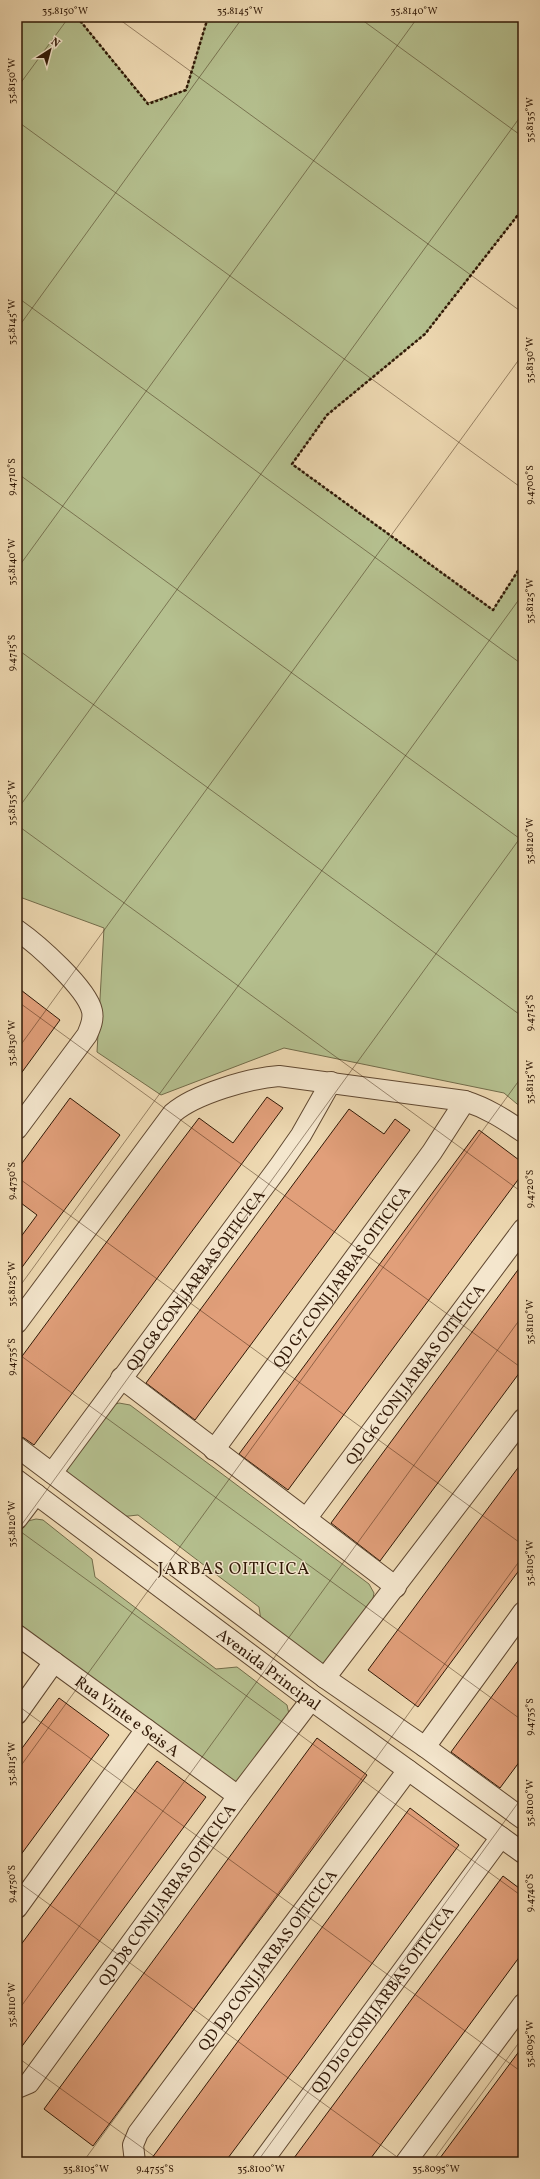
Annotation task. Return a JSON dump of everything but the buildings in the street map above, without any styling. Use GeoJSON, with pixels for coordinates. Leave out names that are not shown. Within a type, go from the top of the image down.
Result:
{"type":"FeatureCollection","features":[{"type":"Feature","properties":{"kind":"street"},"geometry":{"type":"LineString","coordinates":[[17,1129],[87,1035],[92,1024],[93,1013],[89,1001],[77,984],[18,933]]}},
{"type":"Feature","properties":{"kind":"street"},"geometry":{"type":"LineString","coordinates":[[17,1323],[173,1113],[189,1102],[260,1078],[279,1076],[465,1101],[500,1116],[523,1132]]}},
{"type":"Feature","properties":{"kind":"street","name":"QD G8 CONJ.JARBAS OITICICA"},"geometry":{"type":"LineString","coordinates":[[52,1473],[301,1136],[331,1082]]}},
{"type":"Feature","properties":{"kind":"street","name":"QD G7 CONJ.JARBAS OITICICA"},"geometry":{"type":"LineString","coordinates":[[214,1450],[432,1152],[465,1101]]}},
{"type":"Feature","properties":{"kind":"street","name":"QD G6 CONJ.JARBAS OITICICA"},"geometry":{"type":"LineString","coordinates":[[306,1519],[523,1228]]}},
{"type":"Feature","properties":{"kind":"street"},"geometry":{"type":"LineString","coordinates":[[121,1378],[396,1587]]}},
{"type":"Feature","properties":{"kind":"street"},"geometry":{"type":"LineString","coordinates":[[325,1678],[396,1587],[523,1418]]}},
{"type":"Feature","properties":{"kind":"street","name":"Avenida Principal"},"geometry":{"type":"LineString","coordinates":[[17,1447],[325,1678],[522,1816]]}},
{"type":"Feature","properties":{"kind":"street","name":"Avenida Principal"},"geometry":{"type":"LineString","coordinates":[[17,1480],[311,1700],[523,1853]]}},
{"type":"Feature","properties":{"kind":"street"},"geometry":{"type":"LineString","coordinates":[[17,1519],[36,1494]]}},
{"type":"Feature","properties":{"kind":"street"},"geometry":{"type":"LineString","coordinates":[[172,1596],[188,1575]]}},
{"type":"Feature","properties":{"kind":"street"},"geometry":{"type":"LineString","coordinates":[[425,1747],[523,1612]]}},
{"type":"Feature","properties":{"kind":"street","name":"Rua Vinte e Seis A"},"geometry":{"type":"LineString","coordinates":[[17,1635],[238,1796]]}},
{"type":"Feature","properties":{"kind":"street"},"geometry":{"type":"LineString","coordinates":[[17,1714],[54,1662]]}},
{"type":"Feature","properties":{"kind":"street","name":"QD D8 CONJ.JARBAS OITICICA"},"geometry":{"type":"LineString","coordinates":[[19,2088],[29,2083],[238,1796],[311,1700]]}},
{"type":"Feature","properties":{"kind":"street"},"geometry":{"type":"LineString","coordinates":[[17,1908],[146,1730]]}},
{"type":"Feature","properties":{"kind":"street","name":"QD D9 CONJ.JARBAS OITICICA"},"geometry":{"type":"LineString","coordinates":[[134,2158],[133,2145],[138,2133],[408,1770]]}},
{"type":"Feature","properties":{"kind":"street","name":"QD D10 CONJ.JARBAS OITICICA"},"geometry":{"type":"LineString","coordinates":[[262,2162],[501,1837]]}},
{"type":"Feature","properties":{"kind":"street"},"geometry":{"type":"LineString","coordinates":[[406,2162],[523,2004]]}},
{"type":"Feature","properties":{"kind":"path"},"geometry":{"type":"LineString","coordinates":[[77,17],[148,104],[186,90],[208,17]]}},
{"type":"Feature","properties":{"kind":"path"},"geometry":{"type":"LineString","coordinates":[[521,17],[523,24]]}},
{"type":"Feature","properties":{"kind":"path"},"geometry":{"type":"LineString","coordinates":[[523,202],[521,211],[425,334],[327,415],[292,464],[493,610],[523,563]]}},
{"type":"Feature","properties":{"kind":"green space"},"geometry":{"type":"Polygon","coordinates":[[[17,17],[77,17],[148,103],[186,90],[208,17],[521,17],[523,24],[523,202],[521,211],[425,334],[327,415],[292,464],[493,610],[523,563],[523,1109],[504,1093],[284,1048],[161,1095],[97,1052],[104,928],[17,896],[17,17]]]}},
{"type":"Feature","properties":{"kind":"green space"},"geometry":{"type":"Polygon","coordinates":[[[119,1403],[130,1405],[369,1584],[374,1593],[372,1603],[324,1663],[320,1664],[262,1627],[259,1607],[138,1515],[120,1517],[67,1477],[65,1469],[113,1405],[119,1403]]]}},
{"type":"Feature","properties":{"kind":"green space"},"geometry":{"type":"Polygon","coordinates":[[[36,1519],[43,1520],[92,1559],[95,1577],[216,1669],[237,1667],[287,1705],[289,1714],[238,1782],[233,1783],[223,1781],[17,1622],[17,1535],[28,1521],[36,1519]]]}},
{"type":"Feature","properties":{"kind":"district","name":"JARBAS OITICICA"},"geometry":{"type":"Point","coordinates":[234,1568]}}]}
